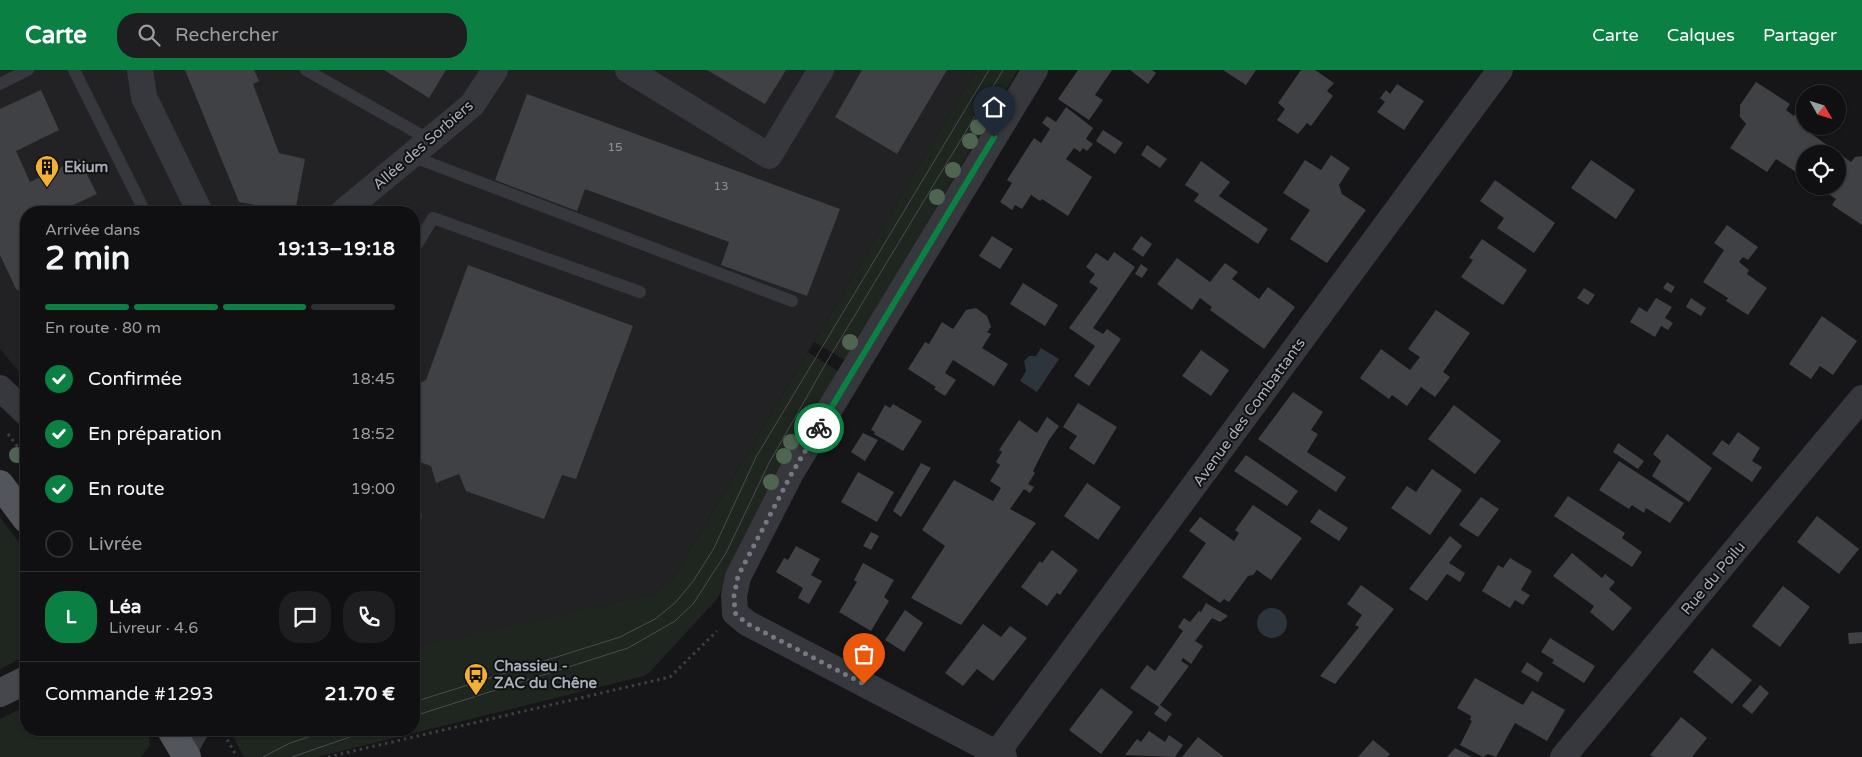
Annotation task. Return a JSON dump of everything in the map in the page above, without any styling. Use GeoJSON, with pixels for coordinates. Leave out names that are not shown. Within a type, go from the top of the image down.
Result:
{"type":"FeatureCollection","features":[{"type":"Feature","properties":{"kind":"main road"},"geometry":{"type":"LineString","coordinates":[[0,484],[20,511]]}},
{"type":"Feature","properties":{"kind":"street"},"geometry":{"type":"LineString","coordinates":[[140,70],[144,97],[197,206]]}},
{"type":"Feature","properties":{"kind":"street","name":"Allée des Sorbiers"},"geometry":{"type":"LineString","coordinates":[[350,206],[472,105],[495,70]]}},
{"type":"Feature","properties":{"kind":"street"},"geometry":{"type":"LineString","coordinates":[[628,70],[769,156],[821,70]]}},
{"type":"Feature","properties":{"kind":"street"},"geometry":{"type":"LineString","coordinates":[[1001,755],[746,623],[735,613],[734,596],[738,576],[792,473],[1035,70]]}},
{"type":"Feature","properties":{"kind":"street","name":"Avenue des Combattants"},"geometry":{"type":"LineString","coordinates":[[1001,755],[1500,70]]}},
{"type":"Feature","properties":{"kind":"street"},"geometry":{"type":"LineString","coordinates":[[0,388],[20,408]]}},
{"type":"Feature","properties":{"kind":"street","name":"Rue du Poilu"},"geometry":{"type":"LineString","coordinates":[[1563,757],[1862,398]]}},
{"type":"Feature","properties":{"kind":"street"},"geometry":{"type":"LineString","coordinates":[[0,693],[20,683]]}},
{"type":"Feature","properties":{"kind":"lane"},"geometry":{"type":"LineString","coordinates":[[0,84],[28,70]]}},
{"type":"Feature","properties":{"kind":"lane"},"geometry":{"type":"LineString","coordinates":[[74,70],[142,206]]}},
{"type":"Feature","properties":{"kind":"lane"},"geometry":{"type":"LineString","coordinates":[[306,70],[420,148],[792,301]]}},
{"type":"Feature","properties":{"kind":"lane"},"geometry":{"type":"LineString","coordinates":[[420,239],[433,218],[640,292]]}},
{"type":"Feature","properties":{"kind":"path"},"geometry":{"type":"LineString","coordinates":[[5,430],[20,450]]}},
{"type":"Feature","properties":{"kind":"path"},"geometry":{"type":"LineString","coordinates":[[420,735],[670,677],[735,613]]}},
{"type":"Feature","properties":{"kind":"path"},"geometry":{"type":"LineString","coordinates":[[225,736],[237,757]]}},
{"type":"Feature","properties":{"kind":"path"},"geometry":{"type":"LineString","coordinates":[[328,757],[418,736]]}},
{"type":"Feature","properties":{"kind":"shaded area"},"geometry":{"type":"Polygon","coordinates":[[[0,70],[976,70],[672,580],[655,593],[420,648],[420,206],[20,206],[20,373],[0,349],[0,70]]]}},
{"type":"Feature","properties":{"kind":"shaded area"},"geometry":{"type":"Polygon","coordinates":[[[976,70],[1018,70],[845,360],[814,342],[976,70]]]}},
{"type":"Feature","properties":{"kind":"shaded area"},"geometry":{"type":"Polygon","coordinates":[[[1041,348],[1059,359],[1037,392],[1020,381],[1026,371],[1024,361],[1029,356],[1036,356],[1041,348]]]}},
{"type":"Feature","properties":{"kind":"shaded area"},"geometry":{"type":"Polygon","coordinates":[[[808,352],[838,371],[717,599],[649,673],[644,676],[420,731],[420,647],[655,593],[672,580],[808,352]]]}},
{"type":"Feature","properties":{"kind":"shaded area"},"geometry":{"type":"Polygon","coordinates":[[[0,517],[20,544],[20,659],[0,669],[0,517]]]}},
{"type":"Feature","properties":{"kind":"shaded area"},"geometry":{"type":"Polygon","coordinates":[[[1272,608],[1278,609],[1286,617],[1286,629],[1278,637],[1272,638],[1266,637],[1258,629],[1257,623],[1258,617],[1266,609],[1272,608]]]}},
{"type":"Feature","properties":{"kind":"shaded area"},"geometry":{"type":"Polygon","coordinates":[[[20,709],[20,736],[149,736],[150,745],[141,757],[0,757],[0,719],[20,709]]]}},
{"type":"Feature","properties":{"kind":"shaded area"},"geometry":{"type":"Polygon","coordinates":[[[233,736],[402,736],[317,757],[244,757],[233,736]]]}},
{"type":"Feature","properties":{"kind":"building"},"geometry":{"type":"Polygon","coordinates":[[[185,70],[254,70],[259,81],[253,84],[279,153],[305,159],[296,206],[261,206],[239,202],[185,70]]]}},
{"type":"Feature","properties":{"kind":"building"},"geometry":{"type":"Polygon","coordinates":[[[384,70],[446,70],[429,98],[384,70]]]}},
{"type":"Feature","properties":{"kind":"building"},"geometry":{"type":"Polygon","coordinates":[[[707,70],[786,70],[765,104],[707,70]]]}},
{"type":"Feature","properties":{"kind":"building"},"geometry":{"type":"Polygon","coordinates":[[[862,70],[947,70],[897,154],[835,117],[862,70]]]}},
{"type":"Feature","properties":{"kind":"building"},"geometry":{"type":"Polygon","coordinates":[[[1078,70],[1112,70],[1095,95],[1103,100],[1089,120],[1058,99],[1078,70]]]}},
{"type":"Feature","properties":{"kind":"building"},"geometry":{"type":"Polygon","coordinates":[[[1130,70],[1152,70],[1156,73],[1148,84],[1130,70]]]}},
{"type":"Feature","properties":{"kind":"building"},"geometry":{"type":"Polygon","coordinates":[[[1223,70],[1256,70],[1246,85],[1223,70]]]}},
{"type":"Feature","properties":{"kind":"building"},"geometry":{"type":"Polygon","coordinates":[[[1301,70],[1315,70],[1334,83],[1327,91],[1333,96],[1311,126],[1307,123],[1298,134],[1277,120],[1285,109],[1278,103],[1301,70]]]}},
{"type":"Feature","properties":{"kind":"building"},"geometry":{"type":"Polygon","coordinates":[[[1756,82],[1790,104],[1786,110],[1794,116],[1796,113],[1796,135],[1813,135],[1827,145],[1796,145],[1796,172],[1776,159],[1767,172],[1730,148],[1746,124],[1740,117],[1740,105],[1756,82]]]}},
{"type":"Feature","properties":{"kind":"building"},"geometry":{"type":"Polygon","coordinates":[[[1397,84],[1424,101],[1404,130],[1377,112],[1385,102],[1380,98],[1386,90],[1390,94],[1397,84]]]}},
{"type":"Feature","properties":{"kind":"building","name":"Ekium"},"geometry":{"type":"Polygon","coordinates":[[[41,90],[59,130],[16,151],[30,182],[79,159],[97,194],[71,206],[20,206],[20,291],[16,289],[0,255],[0,109],[41,90]]]}},
{"type":"Feature","properties":{"kind":"building"},"geometry":{"type":"Polygon","coordinates":[[[527,94],[840,209],[807,296],[721,265],[729,242],[585,189],[577,211],[495,180],[527,94]]]}},
{"type":"Feature","properties":{"kind":"building"},"geometry":{"type":"Polygon","coordinates":[[[1066,107],[1093,128],[1086,139],[1093,144],[1087,151],[1083,148],[1080,152],[1074,148],[1066,159],[1092,177],[1068,216],[1042,199],[1040,201],[1031,195],[1022,209],[1015,205],[1012,210],[1000,202],[1012,183],[1007,180],[1034,138],[1041,143],[1050,129],[1042,123],[1047,116],[1056,122],[1066,107]]]}},
{"type":"Feature","properties":{"kind":"building"},"geometry":{"type":"Polygon","coordinates":[[[1103,130],[1123,143],[1115,154],[1096,141],[1103,130]]]}},
{"type":"Feature","properties":{"kind":"building"},"geometry":{"type":"Polygon","coordinates":[[[1147,145],[1167,159],[1160,168],[1141,155],[1147,145]]]}},
{"type":"Feature","properties":{"kind":"building"},"geometry":{"type":"Polygon","coordinates":[[[1331,155],[1350,168],[1339,185],[1342,194],[1366,210],[1327,263],[1290,239],[1310,210],[1283,193],[1305,160],[1321,170],[1331,155]]]}},
{"type":"Feature","properties":{"kind":"building"},"geometry":{"type":"Polygon","coordinates":[[[1862,156],[1862,225],[1832,205],[1836,199],[1830,195],[1846,195],[1846,158],[1851,162],[1855,157],[1862,156]]]}},
{"type":"Feature","properties":{"kind":"building"},"geometry":{"type":"Polygon","coordinates":[[[1591,160],[1635,190],[1616,219],[1571,188],[1591,160]]]}},
{"type":"Feature","properties":{"kind":"building"},"geometry":{"type":"Polygon","coordinates":[[[1201,161],[1230,182],[1219,196],[1268,229],[1258,244],[1194,201],[1199,194],[1185,185],[1201,161]]]}},
{"type":"Feature","properties":{"kind":"building"},"geometry":{"type":"Polygon","coordinates":[[[1495,180],[1555,223],[1534,253],[1497,228],[1504,218],[1480,201],[1495,180]]]}},
{"type":"Feature","properties":{"kind":"building"},"geometry":{"type":"Polygon","coordinates":[[[1727,225],[1758,247],[1748,260],[1743,257],[1739,262],[1749,270],[1747,274],[1767,288],[1748,315],[1726,301],[1728,298],[1703,282],[1724,250],[1714,243],[1727,225]]]}},
{"type":"Feature","properties":{"kind":"building"},"geometry":{"type":"Polygon","coordinates":[[[992,236],[1013,249],[1000,269],[979,256],[992,236]]]}},
{"type":"Feature","properties":{"kind":"building"},"geometry":{"type":"Polygon","coordinates":[[[1141,236],[1152,244],[1143,257],[1132,249],[1141,236]]]}},
{"type":"Feature","properties":{"kind":"building"},"geometry":{"type":"Polygon","coordinates":[[[1482,239],[1527,270],[1503,305],[1461,277],[1473,260],[1469,258],[1482,239]]]}},
{"type":"Feature","properties":{"kind":"building"},"geometry":{"type":"Polygon","coordinates":[[[1114,252],[1135,267],[1093,328],[1103,334],[1107,329],[1121,339],[1089,386],[1074,376],[1095,346],[1069,328],[1098,288],[1089,282],[1095,274],[1086,267],[1096,253],[1108,261],[1114,252]]]}},
{"type":"Feature","properties":{"kind":"building"},"geometry":{"type":"Polygon","coordinates":[[[1177,258],[1210,282],[1225,263],[1238,272],[1232,279],[1259,299],[1268,287],[1295,307],[1264,349],[1210,310],[1212,307],[1200,298],[1192,310],[1157,284],[1177,258]]]}},
{"type":"Feature","properties":{"kind":"building"},"geometry":{"type":"Polygon","coordinates":[[[1141,264],[1148,269],[1142,278],[1135,274],[1141,264]]]}},
{"type":"Feature","properties":{"kind":"building"},"geometry":{"type":"Polygon","coordinates":[[[468,265],[633,326],[576,479],[562,475],[544,519],[466,491],[459,474],[436,483],[431,466],[420,462],[420,383],[426,380],[468,265]]]}},
{"type":"Feature","properties":{"kind":"building"},"geometry":{"type":"Polygon","coordinates":[[[1667,282],[1675,287],[1671,293],[1663,288],[1667,282]]]}},
{"type":"Feature","properties":{"kind":"building"},"geometry":{"type":"Polygon","coordinates":[[[1023,283],[1058,305],[1045,326],[1010,304],[1023,283]]]}},
{"type":"Feature","properties":{"kind":"building"},"geometry":{"type":"Polygon","coordinates":[[[1584,288],[1595,295],[1588,305],[1577,298],[1584,288]]]}},
{"type":"Feature","properties":{"kind":"building"},"geometry":{"type":"Polygon","coordinates":[[[1656,298],[1672,307],[1665,318],[1673,323],[1668,330],[1661,326],[1655,337],[1630,322],[1639,307],[1647,312],[1656,298]]]}},
{"type":"Feature","properties":{"kind":"building"},"geometry":{"type":"Polygon","coordinates":[[[1691,298],[1706,308],[1701,316],[1686,307],[1691,298]]]}},
{"type":"Feature","properties":{"kind":"building"},"geometry":{"type":"Polygon","coordinates":[[[976,308],[987,316],[991,327],[987,332],[991,334],[982,348],[1008,364],[994,386],[953,360],[945,373],[956,380],[945,396],[934,389],[936,387],[908,369],[925,342],[929,344],[942,322],[953,329],[966,310],[976,308]]]}},
{"type":"Feature","properties":{"kind":"building"},"geometry":{"type":"Polygon","coordinates":[[[1436,310],[1470,333],[1443,372],[1450,377],[1435,397],[1421,387],[1407,406],[1392,395],[1389,399],[1360,378],[1381,349],[1410,370],[1420,357],[1408,349],[1436,310]]]}},
{"type":"Feature","properties":{"kind":"building"},"geometry":{"type":"Polygon","coordinates":[[[1822,316],[1857,341],[1833,375],[1820,366],[1811,379],[1789,364],[1822,316]]]}},
{"type":"Feature","properties":{"kind":"building"},"geometry":{"type":"Polygon","coordinates":[[[1201,350],[1229,370],[1211,396],[1182,376],[1201,350]]]}},
{"type":"Feature","properties":{"kind":"building"},"geometry":{"type":"Polygon","coordinates":[[[1293,392],[1323,412],[1311,430],[1318,434],[1307,452],[1346,477],[1336,492],[1258,439],[1293,392]]]}},
{"type":"Feature","properties":{"kind":"building"},"geometry":{"type":"Polygon","coordinates":[[[1078,403],[1117,427],[1094,465],[1069,448],[1077,436],[1063,427],[1078,403]]]}},
{"type":"Feature","properties":{"kind":"building"},"geometry":{"type":"Polygon","coordinates":[[[893,404],[922,421],[903,451],[874,434],[875,432],[871,430],[885,405],[890,408],[893,404]]]}},
{"type":"Feature","properties":{"kind":"building"},"geometry":{"type":"Polygon","coordinates":[[[1454,405],[1501,441],[1475,474],[1428,439],[1454,405]]]}},
{"type":"Feature","properties":{"kind":"building"},"geometry":{"type":"Polygon","coordinates":[[[1047,417],[1059,426],[1049,440],[1033,471],[1035,473],[1028,484],[1034,487],[1030,493],[1024,489],[1010,509],[1036,523],[961,625],[911,598],[945,546],[922,530],[954,480],[993,501],[1001,488],[990,481],[1000,465],[996,462],[1002,452],[999,450],[1019,420],[1037,433],[1047,417]]]}},
{"type":"Feature","properties":{"kind":"building"},"geometry":{"type":"Polygon","coordinates":[[[1738,432],[1760,448],[1752,461],[1762,467],[1752,482],[1712,454],[1722,440],[1729,445],[1738,432]]]}},
{"type":"Feature","properties":{"kind":"building"},"geometry":{"type":"Polygon","coordinates":[[[863,433],[878,440],[865,461],[851,452],[863,433]]]}},
{"type":"Feature","properties":{"kind":"building"},"geometry":{"type":"Polygon","coordinates":[[[1667,434],[1712,468],[1689,502],[1652,476],[1661,461],[1653,454],[1667,434]]]}},
{"type":"Feature","properties":{"kind":"building"},"geometry":{"type":"Polygon","coordinates":[[[1618,443],[1644,461],[1638,469],[1613,452],[1618,443]]]}},
{"type":"Feature","properties":{"kind":"building"},"geometry":{"type":"Polygon","coordinates":[[[1246,455],[1298,491],[1287,506],[1234,471],[1246,455]]]}},
{"type":"Feature","properties":{"kind":"building"},"geometry":{"type":"Polygon","coordinates":[[[1619,461],[1684,503],[1670,523],[1646,508],[1644,513],[1632,505],[1629,509],[1599,490],[1619,461]]]}},
{"type":"Feature","properties":{"kind":"building"},"geometry":{"type":"Polygon","coordinates":[[[921,463],[931,468],[901,517],[893,511],[921,463]]]}},
{"type":"Feature","properties":{"kind":"building"},"geometry":{"type":"Polygon","coordinates":[[[1432,469],[1462,490],[1430,535],[1391,508],[1407,486],[1416,492],[1432,469]]]}},
{"type":"Feature","properties":{"kind":"building"},"geometry":{"type":"Polygon","coordinates":[[[858,472],[894,492],[877,522],[841,502],[858,472]]]}},
{"type":"Feature","properties":{"kind":"building"},"geometry":{"type":"Polygon","coordinates":[[[1087,483],[1121,507],[1098,540],[1064,516],[1087,483]]]}},
{"type":"Feature","properties":{"kind":"building"},"geometry":{"type":"Polygon","coordinates":[[[1568,496],[1625,533],[1622,538],[1642,552],[1632,567],[1554,516],[1568,496]]]}},
{"type":"Feature","properties":{"kind":"building"},"geometry":{"type":"Polygon","coordinates":[[[1481,497],[1499,509],[1478,537],[1459,525],[1481,497]]]}},
{"type":"Feature","properties":{"kind":"building"},"geometry":{"type":"Polygon","coordinates":[[[1253,505],[1302,538],[1271,580],[1257,570],[1253,575],[1248,576],[1229,602],[1224,599],[1220,603],[1182,577],[1206,543],[1189,531],[1200,517],[1234,541],[1239,533],[1235,530],[1253,505]]]}},
{"type":"Feature","properties":{"kind":"building"},"geometry":{"type":"Polygon","coordinates":[[[1319,509],[1348,528],[1339,541],[1310,522],[1319,509]]]}},
{"type":"Feature","properties":{"kind":"building"},"geometry":{"type":"Polygon","coordinates":[[[1817,516],[1859,549],[1839,574],[1797,542],[1817,516]]]}},
{"type":"Feature","properties":{"kind":"building"},"geometry":{"type":"Polygon","coordinates":[[[871,532],[879,536],[871,550],[863,546],[871,532]]]}},
{"type":"Feature","properties":{"kind":"building"},"geometry":{"type":"Polygon","coordinates":[[[1450,536],[1462,546],[1449,563],[1465,573],[1460,582],[1447,574],[1427,601],[1409,589],[1450,536]]]}},
{"type":"Feature","properties":{"kind":"building"},"geometry":{"type":"Polygon","coordinates":[[[796,546],[820,559],[811,575],[822,581],[809,604],[798,598],[803,588],[776,572],[784,558],[788,560],[796,546]]]}},
{"type":"Feature","properties":{"kind":"building"},"geometry":{"type":"Polygon","coordinates":[[[1052,550],[1078,570],[1060,595],[1057,593],[1047,606],[1021,587],[1040,561],[1042,563],[1052,550]]]}},
{"type":"Feature","properties":{"kind":"building"},"geometry":{"type":"Polygon","coordinates":[[[1572,553],[1602,578],[1605,574],[1615,582],[1609,589],[1632,608],[1613,631],[1590,612],[1594,606],[1553,576],[1572,553]]]}},
{"type":"Feature","properties":{"kind":"building"},"geometry":{"type":"Polygon","coordinates":[[[1510,558],[1532,571],[1521,590],[1530,595],[1523,605],[1515,600],[1510,608],[1482,591],[1498,565],[1503,568],[1510,558]]]}},
{"type":"Feature","properties":{"kind":"building"},"geometry":{"type":"Polygon","coordinates":[[[863,563],[894,580],[884,597],[889,601],[871,631],[839,612],[857,582],[854,580],[863,563]]]}},
{"type":"Feature","properties":{"kind":"building"},"geometry":{"type":"Polygon","coordinates":[[[1361,585],[1394,609],[1335,684],[1320,676],[1359,627],[1355,625],[1362,615],[1347,604],[1361,585]]]}},
{"type":"Feature","properties":{"kind":"building"},"geometry":{"type":"Polygon","coordinates":[[[1783,586],[1810,607],[1780,647],[1752,626],[1783,586]]]}},
{"type":"Feature","properties":{"kind":"building"},"geometry":{"type":"Polygon","coordinates":[[[1206,603],[1228,616],[1220,622],[1212,618],[1195,641],[1203,646],[1191,664],[1183,658],[1181,661],[1189,666],[1160,705],[1172,714],[1166,722],[1154,714],[1159,707],[1130,688],[1147,665],[1155,671],[1183,631],[1178,627],[1184,618],[1190,622],[1199,611],[1201,612],[1206,603]]]}},
{"type":"Feature","properties":{"kind":"building"},"geometry":{"type":"Polygon","coordinates":[[[905,610],[923,623],[904,652],[885,640],[905,610]]]}},
{"type":"Feature","properties":{"kind":"building"},"geometry":{"type":"Polygon","coordinates":[[[983,624],[1001,637],[1010,626],[1027,638],[993,681],[977,669],[963,686],[945,673],[983,624]]]}},
{"type":"Feature","properties":{"kind":"building"},"geometry":{"type":"Polygon","coordinates":[[[1862,632],[1862,643],[1849,644],[1848,633],[1862,632]]]}},
{"type":"Feature","properties":{"kind":"building"},"geometry":{"type":"Polygon","coordinates":[[[1550,638],[1595,666],[1584,683],[1552,663],[1554,660],[1541,652],[1550,638]]]}},
{"type":"Feature","properties":{"kind":"building"},"geometry":{"type":"Polygon","coordinates":[[[1712,648],[1752,680],[1732,704],[1693,672],[1712,648]]]}},
{"type":"Feature","properties":{"kind":"building"},"geometry":{"type":"Polygon","coordinates":[[[1527,662],[1543,673],[1538,682],[1521,672],[1527,662]]]}},
{"type":"Feature","properties":{"kind":"building"},"geometry":{"type":"Polygon","coordinates":[[[1475,678],[1523,705],[1532,691],[1565,710],[1547,741],[1515,723],[1496,757],[1488,754],[1483,757],[1460,745],[1472,721],[1470,720],[1471,716],[1457,708],[1475,678]]]}},
{"type":"Feature","properties":{"kind":"building"},"geometry":{"type":"Polygon","coordinates":[[[1760,685],[1769,693],[1752,714],[1742,706],[1760,685]]]}},
{"type":"Feature","properties":{"kind":"building"},"geometry":{"type":"Polygon","coordinates":[[[1101,688],[1133,712],[1101,754],[1069,730],[1101,688]]]}},
{"type":"Feature","properties":{"kind":"building"},"geometry":{"type":"Polygon","coordinates":[[[1681,717],[1707,738],[1692,757],[1654,757],[1650,755],[1681,717]]]}},
{"type":"Feature","properties":{"kind":"building"},"geometry":{"type":"Polygon","coordinates":[[[1149,731],[1165,742],[1169,735],[1183,745],[1175,757],[1125,755],[1137,739],[1141,742],[1149,731]]]}},
{"type":"Feature","properties":{"kind":"building"},"geometry":{"type":"Polygon","coordinates":[[[1198,737],[1224,757],[1182,757],[1198,737]]]}},
{"type":"Feature","properties":{"kind":"building"},"geometry":{"type":"Polygon","coordinates":[[[1373,740],[1390,754],[1387,757],[1358,757],[1373,740]]]}},
{"type":"Feature","properties":{"kind":"building"},"geometry":{"type":"Polygon","coordinates":[[[1455,748],[1472,757],[1447,757],[1455,748]]]}},
{"type":"Feature","properties":{"kind":"tram line"},"geometry":{"type":"LineString","coordinates":[[420,700],[620,637],[655,619],[675,603],[694,580],[714,548],[756,457],[989,70]]}},
{"type":"Feature","properties":{"kind":"tram line"},"geometry":{"type":"LineString","coordinates":[[420,714],[628,648],[675,621],[693,604],[726,553],[769,463],[829,358],[1003,70]]}},
{"type":"Feature","properties":{"kind":"tram line"},"geometry":{"type":"LineString","coordinates":[[263,757],[290,743],[312,736]]}},
{"type":"Feature","properties":{"kind":"tram line"},"geometry":{"type":"LineString","coordinates":[[292,757],[353,736]]}},
{"type":"Feature","properties":{"kind":"way so far"},"geometry":{"type":"LineString","coordinates":[[819,428],[792,473],[738,576],[734,596],[735,613],[746,623],[864,684]]}},
{"type":"Feature","properties":{"kind":"place","name":"Ekium"},"geometry":{"type":"Point","coordinates":[47,188]}},
{"type":"Feature","properties":{"kind":"place","name":"Chassieu - ZAC du Chêne"},"geometry":{"type":"Point","coordinates":[476,696]}},
{"type":"Feature","properties":{"kind":"route"},"geometry":{"type":"LineString","coordinates":[[819,428],[994,137]]}}]}
